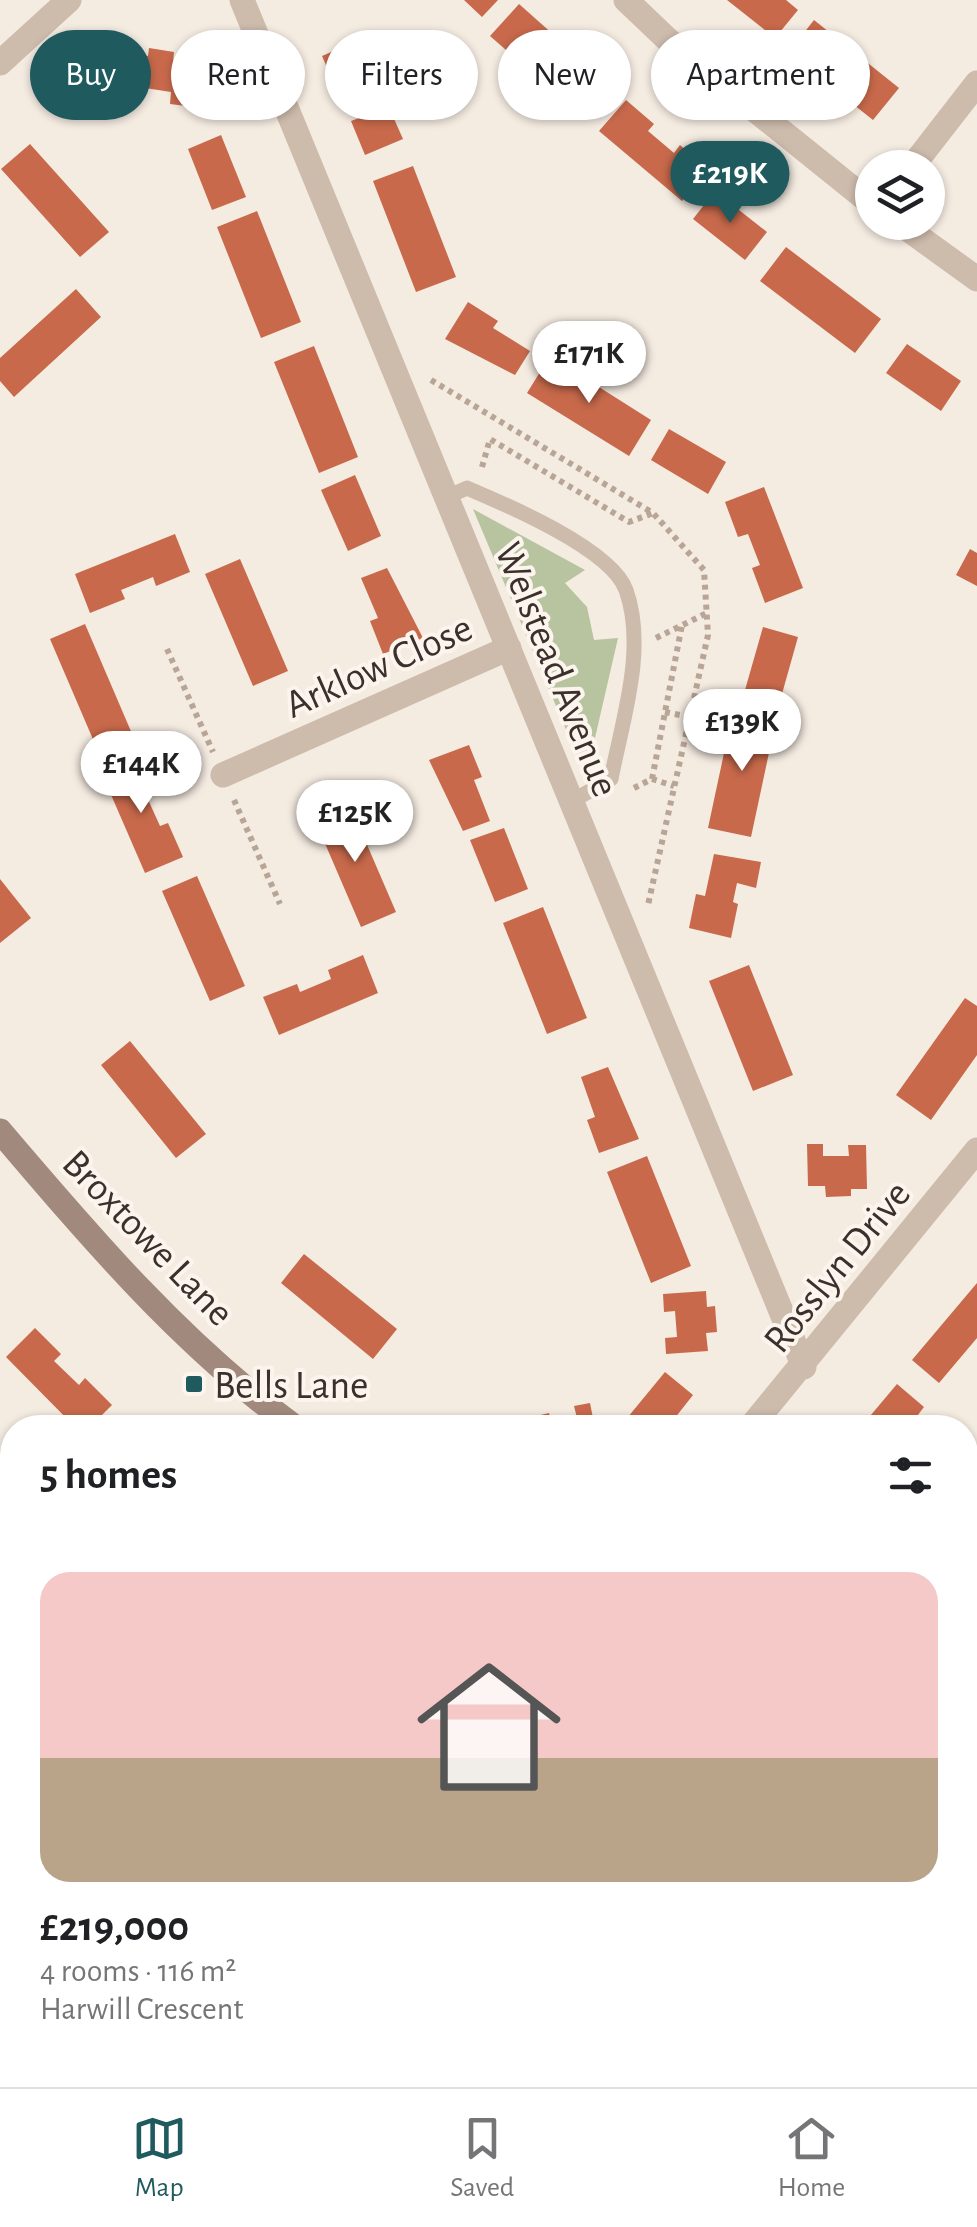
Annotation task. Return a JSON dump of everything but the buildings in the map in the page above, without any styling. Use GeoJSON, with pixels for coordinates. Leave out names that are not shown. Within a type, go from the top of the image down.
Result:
{"type":"FeatureCollection","features":[{"type":"Feature","properties":{"kind":"main road","name":"Broxtowe Lane"},"geometry":{"type":"LineString","coordinates":[[0,1131],[133,1284],[278,1415]]}},
{"type":"Feature","properties":{"kind":"street"},"geometry":{"type":"LineString","coordinates":[[0,63],[69,0]]}},
{"type":"Feature","properties":{"kind":"street","name":"Welstead Avenue"},"geometry":{"type":"LineString","coordinates":[[242,0],[457,492],[509,648],[804,1366]]}},
{"type":"Feature","properties":{"kind":"street"},"geometry":{"type":"LineString","coordinates":[[626,0],[744,103],[855,191]]}},
{"type":"Feature","properties":{"kind":"street"},"geometry":{"type":"LineString","coordinates":[[924,150],[977,83]]}},
{"type":"Feature","properties":{"kind":"street"},"geometry":{"type":"LineString","coordinates":[[923,240],[977,279]]}},
{"type":"Feature","properties":{"kind":"street","name":"Arklow Close"},"geometry":{"type":"LineString","coordinates":[[223,776],[509,648]]}},
{"type":"Feature","properties":{"kind":"street","name":"Rosslyn Drive"},"geometry":{"type":"LineString","coordinates":[[761,1415],[977,1150]]}},
{"type":"Feature","properties":{"kind":"lane"},"geometry":{"type":"LineString","coordinates":[[457,492],[510,506],[598,558],[626,587],[633,650],[610,779],[572,802]]}},
{"type":"Feature","properties":{"kind":"path"},"geometry":{"type":"LineString","coordinates":[[502,446],[508,428]]}},
{"type":"Feature","properties":{"kind":"path"},"geometry":{"type":"LineString","coordinates":[[457,492],[480,473],[490,438],[628,522],[653,513]]}},
{"type":"Feature","properties":{"kind":"path"},"geometry":{"type":"LineString","coordinates":[[633,650],[707,613]]}},
{"type":"Feature","properties":{"kind":"path"},"geometry":{"type":"LineString","coordinates":[[652,779],[682,625]]}},
{"type":"Feature","properties":{"kind":"path"},"geometry":{"type":"LineString","coordinates":[[665,712],[690,717]]}},
{"type":"Feature","properties":{"kind":"green space"},"geometry":{"type":"Polygon","coordinates":[[[473,509],[585,570],[565,583],[587,607],[594,640],[618,638],[586,777],[473,509]]]}},
{"type":"Feature","properties":{"kind":"place","name":"Bells Lane"},"geometry":{"type":"Point","coordinates":[194,1384]}}]}
